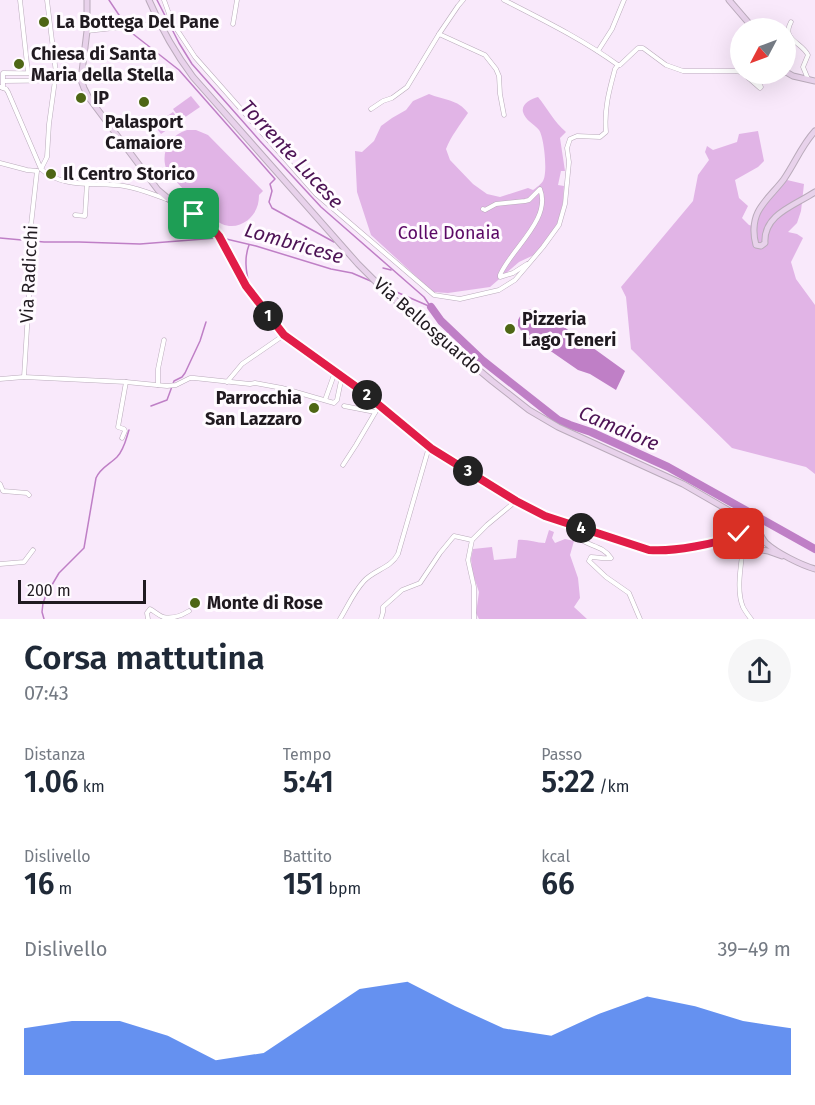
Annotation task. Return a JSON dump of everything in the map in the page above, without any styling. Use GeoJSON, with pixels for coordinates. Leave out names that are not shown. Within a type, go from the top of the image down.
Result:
{"type":"FeatureCollection","features":[{"type":"Feature","properties":{"kind":"street"},"geometry":{"type":"LineString","coordinates":[[20,0],[28,73]]}},
{"type":"Feature","properties":{"kind":"street","name":"Via Radicchi"},"geometry":{"type":"LineString","coordinates":[[24,377],[29,296],[29,243],[39,170],[47,157],[56,79],[47,0]]}},
{"type":"Feature","properties":{"kind":"street"},"geometry":{"type":"LineString","coordinates":[[87,0],[87,30],[81,77],[89,98],[151,181],[171,201],[207,225],[219,236],[246,286],[284,335],[362,391],[429,446],[516,501],[545,516],[649,550],[663,551],[719,542],[740,533],[747,527],[754,528],[766,543],[798,563]]}},
{"type":"Feature","properties":{"kind":"street","name":"Via Bellosguardo"},"geometry":{"type":"LineString","coordinates":[[150,0],[159,23],[181,61],[286,183],[388,294],[483,375],[529,410],[558,428],[683,484],[754,528]]}},
{"type":"Feature","properties":{"kind":"street"},"geometry":{"type":"LineString","coordinates":[[164,0],[172,22],[195,57],[316,194],[434,295],[460,299],[499,291],[515,280],[552,236],[559,225],[565,204],[567,148],[570,139],[577,136],[600,137],[606,132],[606,102],[615,69],[638,48],[643,48],[666,65],[682,71],[730,71]]}},
{"type":"Feature","properties":{"kind":"street"},"geometry":{"type":"LineString","coordinates":[[233,24],[237,0]]}},
{"type":"Feature","properties":{"kind":"street"},"geometry":{"type":"LineString","coordinates":[[371,109],[392,98],[406,87],[463,0]]}},
{"type":"Feature","properties":{"kind":"street"},"geometry":{"type":"LineString","coordinates":[[504,0],[561,29],[618,65]]}},
{"type":"Feature","properties":{"kind":"street"},"geometry":{"type":"LineString","coordinates":[[597,51],[612,29],[624,0]]}},
{"type":"Feature","properties":{"kind":"street"},"geometry":{"type":"LineString","coordinates":[[729,0],[744,18]]}},
{"type":"Feature","properties":{"kind":"street"},"geometry":{"type":"LineString","coordinates":[[87,30],[159,23]]}},
{"type":"Feature","properties":{"kind":"street"},"geometry":{"type":"LineString","coordinates":[[439,34],[489,60],[499,76],[504,115]]}},
{"type":"Feature","properties":{"kind":"street"},"geometry":{"type":"LineString","coordinates":[[796,43],[807,51],[808,55],[803,67],[808,79]]}},
{"type":"Feature","properties":{"kind":"street"},"geometry":{"type":"LineString","coordinates":[[39,170],[8,92],[2,88],[3,73],[56,73],[81,77]]}},
{"type":"Feature","properties":{"kind":"street"},"geometry":{"type":"LineString","coordinates":[[2,79],[81,77]]}},
{"type":"Feature","properties":{"kind":"street"},"geometry":{"type":"LineString","coordinates":[[796,77],[815,81]]}},
{"type":"Feature","properties":{"kind":"street"},"geometry":{"type":"LineString","coordinates":[[815,131],[783,181],[758,212],[753,237],[756,245],[761,246],[765,243],[766,229],[778,215],[815,192]]}},
{"type":"Feature","properties":{"kind":"street"},"geometry":{"type":"LineString","coordinates":[[0,163],[27,170],[39,170],[57,180],[126,186],[171,201]]}},
{"type":"Feature","properties":{"kind":"street"},"geometry":{"type":"LineString","coordinates":[[143,191],[151,181]]}},
{"type":"Feature","properties":{"kind":"street"},"geometry":{"type":"LineString","coordinates":[[75,215],[85,216],[87,183]]}},
{"type":"Feature","properties":{"kind":"street"},"geometry":{"type":"LineString","coordinates":[[483,209],[496,204],[529,200],[540,189],[541,206],[534,225],[507,261],[500,277],[513,273],[530,262]]}},
{"type":"Feature","properties":{"kind":"street"},"geometry":{"type":"LineString","coordinates":[[227,382],[242,364],[284,335]]}},
{"type":"Feature","properties":{"kind":"street"},"geometry":{"type":"LineString","coordinates":[[158,385],[158,369],[164,340]]}},
{"type":"Feature","properties":{"kind":"street"},"geometry":{"type":"LineString","coordinates":[[325,400],[336,372]]}},
{"type":"Feature","properties":{"kind":"street"},"geometry":{"type":"LineString","coordinates":[[0,379],[24,377],[170,386],[194,378],[264,385],[336,402],[342,376]]}},
{"type":"Feature","properties":{"kind":"street"},"geometry":{"type":"LineString","coordinates":[[122,438],[125,431],[118,427],[126,382]]}},
{"type":"Feature","properties":{"kind":"street"},"geometry":{"type":"LineString","coordinates":[[344,406],[375,412]]}},
{"type":"Feature","properties":{"kind":"street"},"geometry":{"type":"LineString","coordinates":[[342,465],[379,406]]}},
{"type":"Feature","properties":{"kind":"street"},"geometry":{"type":"LineString","coordinates":[[340,619],[364,580],[392,562],[398,554],[429,446]]}},
{"type":"Feature","properties":{"kind":"street"},"geometry":{"type":"LineString","coordinates":[[0,484],[3,491],[29,495]]}},
{"type":"Feature","properties":{"kind":"street"},"geometry":{"type":"LineString","coordinates":[[474,619],[474,587],[468,560],[472,540],[516,501]]}},
{"type":"Feature","properties":{"kind":"street"},"geometry":{"type":"LineString","coordinates":[[732,513],[740,533],[738,541],[742,547],[741,600],[751,619]]}},
{"type":"Feature","properties":{"kind":"street"},"geometry":{"type":"LineString","coordinates":[[578,527],[579,537],[606,551],[610,556],[609,559],[591,557],[589,561],[606,577],[629,593],[640,619]]}},
{"type":"Feature","properties":{"kind":"street"},"geometry":{"type":"LineString","coordinates":[[381,619],[383,607],[402,590],[420,583],[454,536],[472,540]]}},
{"type":"Feature","properties":{"kind":"street"},"geometry":{"type":"LineString","coordinates":[[755,549],[761,542],[761,536]]}},
{"type":"Feature","properties":{"kind":"street"},"geometry":{"type":"LineString","coordinates":[[719,542],[748,550],[768,551],[815,569]]}},
{"type":"Feature","properties":{"kind":"street"},"geometry":{"type":"LineString","coordinates":[[0,564],[24,562],[33,550]]}},
{"type":"Feature","properties":{"kind":"street"},"geometry":{"type":"LineString","coordinates":[[148,619],[147,613],[150,609],[164,617],[180,616],[189,611]]}},
{"type":"Feature","properties":{"kind":"green space","name":"Colle Donaia"},"geometry":{"type":"Polygon","coordinates":[[[429,94],[455,102],[468,113],[446,149],[450,160],[473,184],[487,194],[500,197],[528,188],[533,190],[543,181],[545,155],[542,140],[539,130],[524,115],[523,109],[527,102],[538,97],[566,132],[560,138],[565,171],[561,171],[558,185],[564,186],[558,222],[534,255],[519,262],[490,287],[448,293],[433,292],[371,235],[357,192],[355,151],[362,152],[374,141],[381,126],[406,110],[413,101],[429,94]]]}},
{"type":"Feature","properties":{"kind":"green space"},"geometry":{"type":"Polygon","coordinates":[[[191,96],[200,107],[181,120],[173,109],[191,96]]]}},
{"type":"Feature","properties":{"kind":"green space"},"geometry":{"type":"Polygon","coordinates":[[[173,112],[180,121],[161,134],[154,125],[173,112]]]}},
{"type":"Feature","properties":{"kind":"green space"},"geometry":{"type":"Polygon","coordinates":[[[196,130],[208,135],[263,191],[259,195],[255,212],[245,222],[232,226],[217,221],[167,171],[164,158],[167,146],[180,133],[196,130]]]}},
{"type":"Feature","properties":{"kind":"green space"},"geometry":{"type":"Polygon","coordinates":[[[758,131],[764,161],[735,180],[739,198],[748,206],[742,218],[749,225],[757,227],[759,212],[787,180],[804,184],[801,211],[797,223],[788,232],[803,238],[791,262],[796,279],[815,305],[815,474],[806,467],[732,448],[631,349],[626,297],[621,287],[693,201],[698,175],[709,160],[705,152],[707,146],[713,150],[737,142],[739,134],[758,131]]]}},
{"type":"Feature","properties":{"kind":"green space"},"geometry":{"type":"Polygon","coordinates":[[[549,530],[554,532],[552,538],[555,543],[565,539],[574,541],[570,555],[578,578],[580,598],[574,607],[587,619],[479,619],[476,613],[479,592],[472,572],[473,549],[492,547],[494,560],[516,558],[518,540],[545,543],[549,530]]]}},
{"type":"Feature","properties":{"kind":"shaded area"},"geometry":{"type":"Polygon","coordinates":[[[524,309],[536,309],[553,319],[625,371],[616,390],[590,374],[578,370],[552,352],[542,349],[524,335],[518,326],[518,320],[524,309]]]}},
{"type":"Feature","properties":{"kind":"waterway"},"geometry":{"type":"LineString","coordinates":[[109,0],[125,24]]}},
{"type":"Feature","properties":{"kind":"waterway","name":"Torrente Lucese"},"geometry":{"type":"LineString","coordinates":[[157,0],[192,64],[260,141],[321,207],[424,297],[430,306]]}},
{"type":"Feature","properties":{"kind":"waterway"},"geometry":{"type":"LineString","coordinates":[[128,30],[179,70],[275,179],[270,184],[272,191],[269,202],[272,208],[334,242]]}},
{"type":"Feature","properties":{"kind":"waterway","name":"Lombricese"},"geometry":{"type":"LineString","coordinates":[[0,238],[44,242],[140,244],[217,238]]}},
{"type":"Feature","properties":{"kind":"waterway","name":"Lombricese"},"geometry":{"type":"LineString","coordinates":[[222,238],[352,273],[373,282]]}},
{"type":"Feature","properties":{"kind":"waterway"},"geometry":{"type":"LineString","coordinates":[[249,245],[246,255],[249,284]]}},
{"type":"Feature","properties":{"kind":"waterway","name":"Torrente Lucese"},"geometry":{"type":"LineString","coordinates":[[383,268],[391,270]]}},
{"type":"Feature","properties":{"kind":"waterway","name":"Lombricese"},"geometry":{"type":"LineString","coordinates":[[385,287],[431,307]]}},
{"type":"Feature","properties":{"kind":"waterway","name":"Camaiore"},"geometry":{"type":"LineString","coordinates":[[431,307],[441,321],[482,360],[558,420],[591,432],[668,467],[815,549]]}},
{"type":"Feature","properties":{"kind":"waterway"},"geometry":{"type":"LineString","coordinates":[[151,406],[167,400],[174,381],[185,373],[206,322]]}},
{"type":"Feature","properties":{"kind":"waterway"},"geometry":{"type":"LineString","coordinates":[[44,619],[42,612],[46,595],[59,573],[84,548],[96,478],[119,454],[129,430]]}},
{"type":"Feature","properties":{"kind":"place","name":"La Bottega Del Pane"},"geometry":{"type":"Point","coordinates":[44,22]}},
{"type":"Feature","properties":{"kind":"place","name":"Chiesa di Santa Maria della Stella"},"geometry":{"type":"Point","coordinates":[19,64]}},
{"type":"Feature","properties":{"kind":"place","name":"IP"},"geometry":{"type":"Point","coordinates":[81,98]}},
{"type":"Feature","properties":{"kind":"place","name":"Palasport Camaiore"},"geometry":{"type":"Point","coordinates":[144,102]}},
{"type":"Feature","properties":{"kind":"place","name":"Il Centro Storico"},"geometry":{"type":"Point","coordinates":[51,174]}},
{"type":"Feature","properties":{"kind":"place","name":"Pizzeria Lago Teneri"},"geometry":{"type":"Point","coordinates":[510,329]}},
{"type":"Feature","properties":{"kind":"place","name":"Parrocchia San Lazzaro"},"geometry":{"type":"Point","coordinates":[314,408]}},
{"type":"Feature","properties":{"kind":"place","name":"Monte di Rose"},"geometry":{"type":"Point","coordinates":[195,603]}},
{"type":"Feature","properties":{"kind":"route"},"geometry":{"type":"LineString","coordinates":[[194,214],[219,236],[251,295],[284,335],[362,391],[432,449],[516,501],[545,516],[649,550],[663,551],[719,542],[739,534]]}}]}
